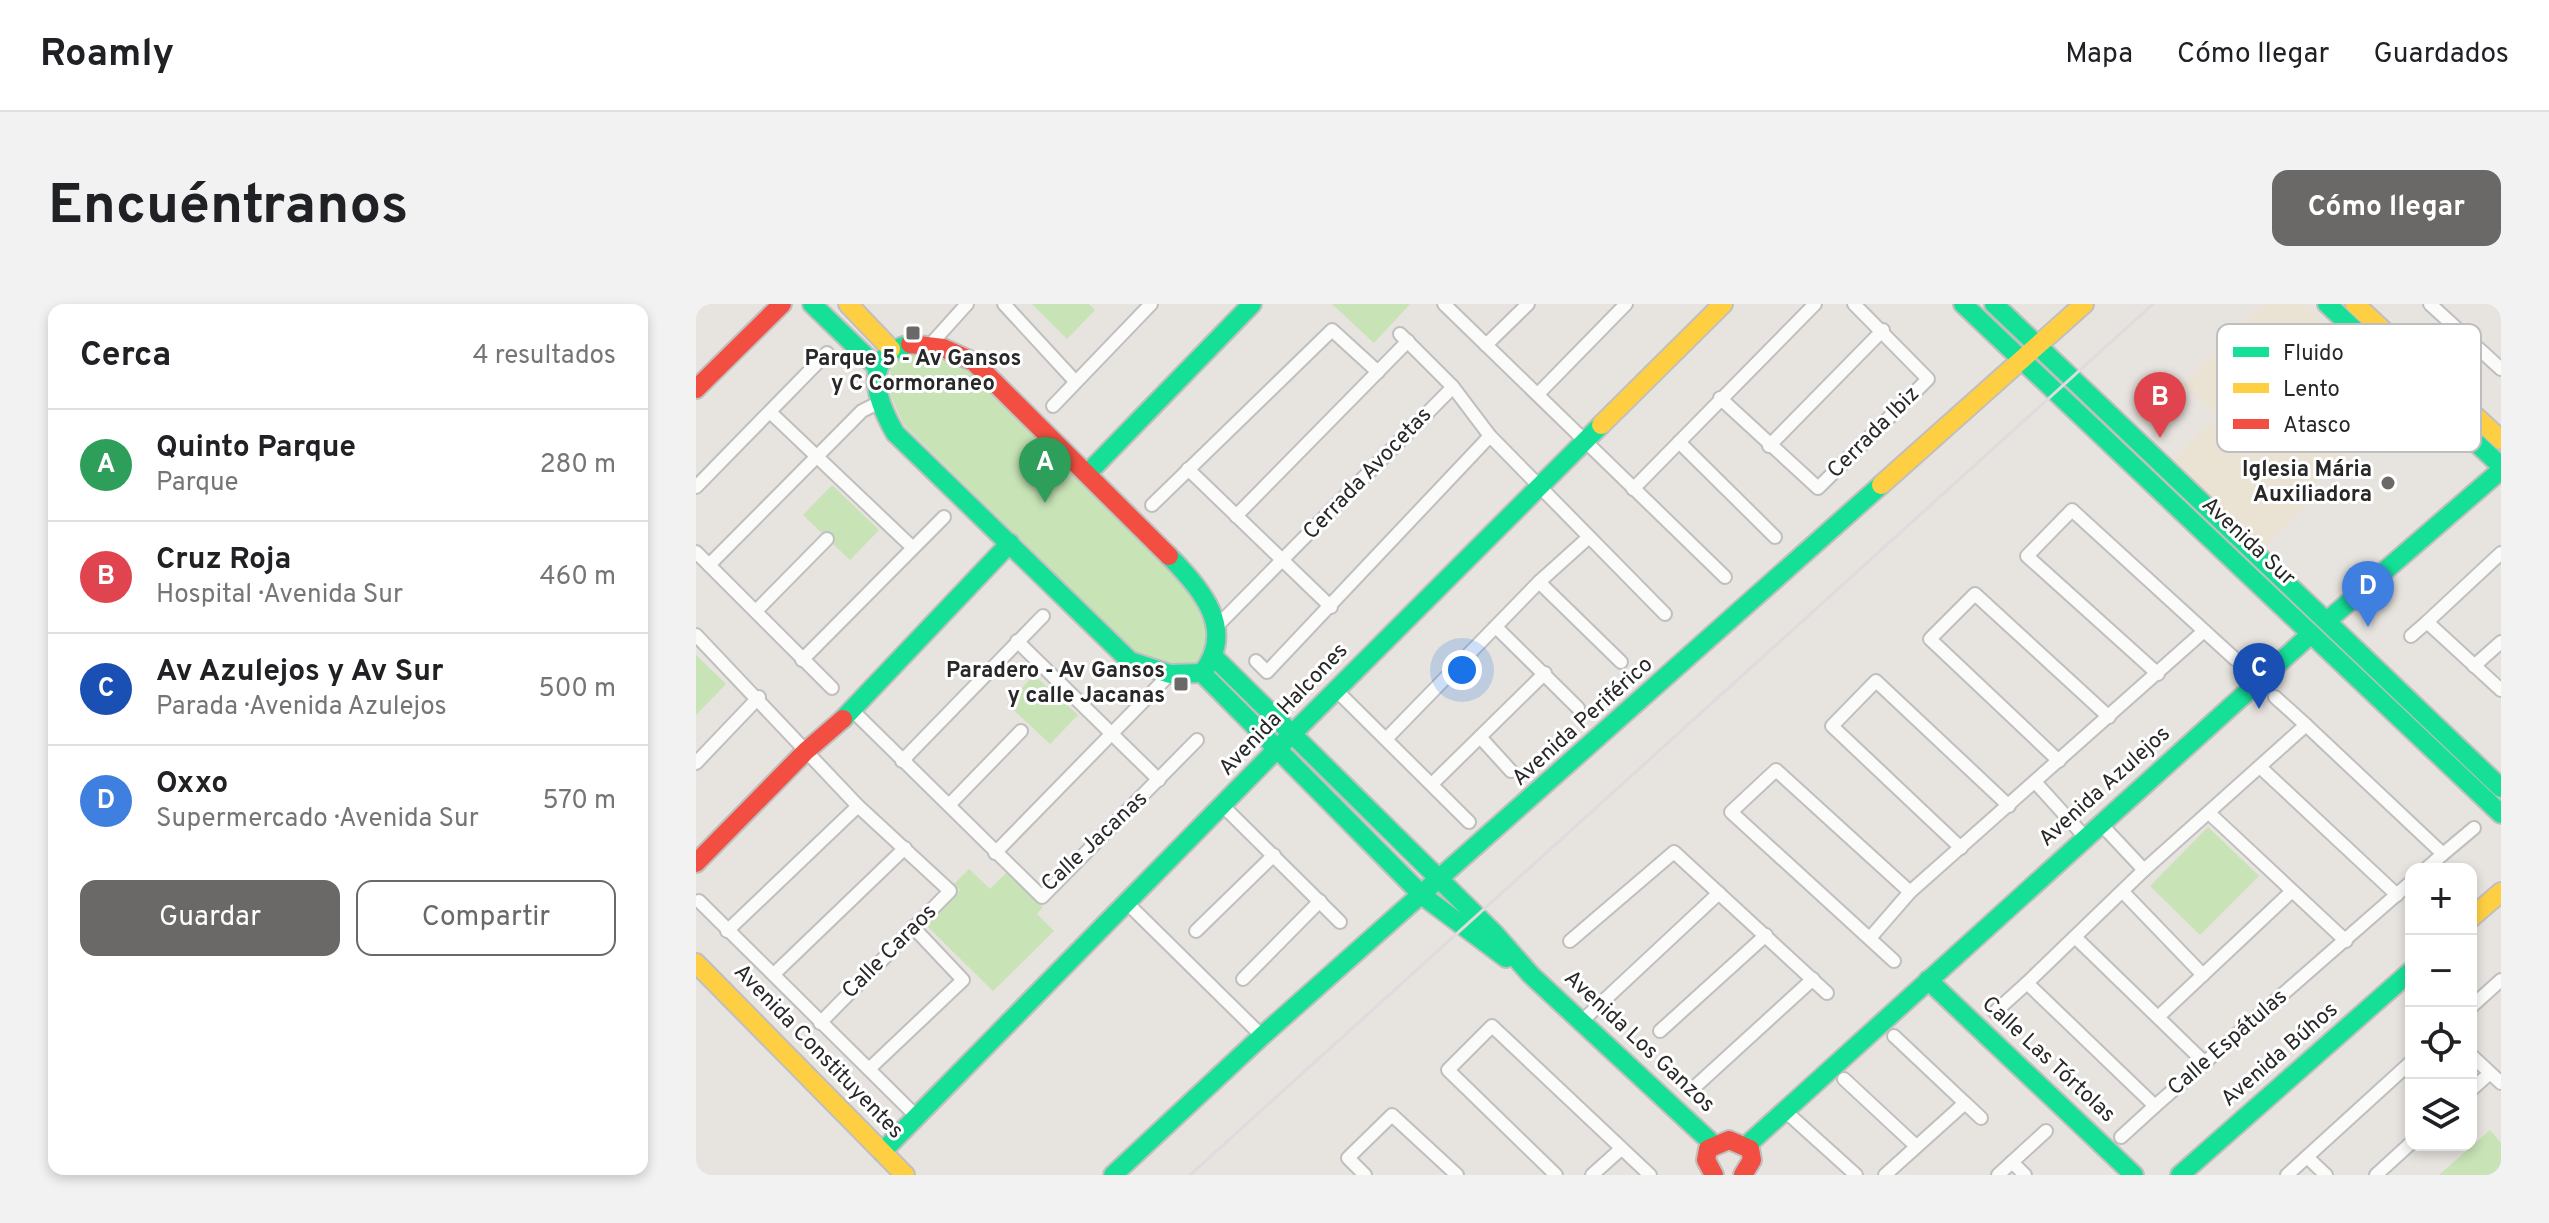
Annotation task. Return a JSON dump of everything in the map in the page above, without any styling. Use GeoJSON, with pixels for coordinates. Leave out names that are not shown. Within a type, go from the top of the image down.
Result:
{"type":"FeatureCollection","features":[{"type":"Feature","properties":{"kind":"main road"},"geometry":{"type":"LineString","coordinates":[[696,389],[782,304]]}},
{"type":"Feature","properties":{"kind":"main road"},"geometry":{"type":"LineString","coordinates":[[812,304],[877,367]]}},
{"type":"Feature","properties":{"kind":"main road"},"geometry":{"type":"LineString","coordinates":[[848,304],[891,349]]}},
{"type":"Feature","properties":{"kind":"main road"},"geometry":{"type":"LineString","coordinates":[[1087,474],[1252,304]]}},
{"type":"Feature","properties":{"kind":"main road","name":"Avenida Halcones"},"geometry":{"type":"LineString","coordinates":[[882,1152],[911,1111],[1127,903],[1583,441],[1723,304]]}},
{"type":"Feature","properties":{"kind":"main road","name":"Avenida Sur"},"geometry":{"type":"LineString","coordinates":[[1963,304],[2501,814]]}},
{"type":"Feature","properties":{"kind":"main road","name":"Avenida Sur"},"geometry":{"type":"LineString","coordinates":[[1994,304],[2501,788]]}},
{"type":"Feature","properties":{"kind":"main road","name":"Avenida Periférico"},"geometry":{"type":"LineString","coordinates":[[1113,1175],[1262,1036],[1441,881],[2084,304]]}},
{"type":"Feature","properties":{"kind":"main road"},"geometry":{"type":"LineString","coordinates":[[2327,304],[2348,324]]}},
{"type":"Feature","properties":{"kind":"main road"},"geometry":{"type":"LineString","coordinates":[[2355,304],[2376,324]]}},
{"type":"Feature","properties":{"kind":"main road"},"geometry":{"type":"LineString","coordinates":[[936,339],[974,362],[1192,579],[1223,620],[1216,659],[1202,673],[1164,679],[1130,661],[895,433],[878,403],[877,367],[891,349],[936,339]]}},
{"type":"Feature","properties":{"kind":"main road"},"geometry":{"type":"LineString","coordinates":[[2481,421],[2501,440]]}},
{"type":"Feature","properties":{"kind":"main road"},"geometry":{"type":"LineString","coordinates":[[2118,451],[2133,436]]}},
{"type":"Feature","properties":{"kind":"main road"},"geometry":{"type":"LineString","coordinates":[[2481,449],[2501,468]]}},
{"type":"Feature","properties":{"kind":"main road","name":"Avenida Azulejos"},"geometry":{"type":"LineString","coordinates":[[2327,621],[2501,468]]}},
{"type":"Feature","properties":{"kind":"main road"},"geometry":{"type":"LineString","coordinates":[[696,863],[811,756],[1010,543]]}},
{"type":"Feature","properties":{"kind":"main road","name":"Avenida Azulejos"},"geometry":{"type":"LineString","coordinates":[[1746,1146],[1928,980],[2078,830],[2100,823],[2311,634]]}},
{"type":"Feature","properties":{"kind":"main road"},"geometry":{"type":"LineString","coordinates":[[1216,659],[1441,881],[1462,915]]}},
{"type":"Feature","properties":{"kind":"main road"},"geometry":{"type":"LineString","coordinates":[[1202,673],[1423,896],[1462,915]]}},
{"type":"Feature","properties":{"kind":"main road"},"geometry":{"type":"LineString","coordinates":[[2477,913],[2501,892]]}},
{"type":"Feature","properties":{"kind":"main road","name":"Avenida Los Ganzos"},"geometry":{"type":"LineString","coordinates":[[1462,915],[1582,1021],[1713,1144]]}},
{"type":"Feature","properties":{"kind":"main road","name":"Avenida Constituyentes"},"geometry":{"type":"LineString","coordinates":[[696,963],[905,1175]]}},
{"type":"Feature","properties":{"kind":"main road","name":"Avenida Búhos"},"geometry":{"type":"LineString","coordinates":[[2180,1175],[2405,976]]}},
{"type":"Feature","properties":{"kind":"main road","name":"Calle Las Tórtolas"},"geometry":{"type":"LineString","coordinates":[[1928,980],[2134,1175]]}},
{"type":"Feature","properties":{"kind":"main road"},"geometry":{"type":"LineString","coordinates":[[1712,1175],[1707,1155],[1713,1144],[1730,1137],[1746,1146],[1751,1157],[1745,1175]]}},
{"type":"Feature","properties":{"kind":"street"},"geometry":{"type":"LineString","coordinates":[[936,339],[967,304]]}},
{"type":"Feature","properties":{"kind":"street"},"geometry":{"type":"LineString","coordinates":[[1004,304],[1074,380]]}},
{"type":"Feature","properties":{"kind":"street"},"geometry":{"type":"LineString","coordinates":[[1053,406],[1074,380],[1151,304]]}},
{"type":"Feature","properties":{"kind":"street"},"geometry":{"type":"LineString","coordinates":[[1444,304],[1725,577]]}},
{"type":"Feature","properties":{"kind":"street"},"geometry":{"type":"LineString","coordinates":[[1486,345],[1528,304]]}},
{"type":"Feature","properties":{"kind":"street"},"geometry":{"type":"LineString","coordinates":[[1538,394],[1626,304]]}},
{"type":"Feature","properties":{"kind":"street"},"geometry":{"type":"LineString","coordinates":[[1633,489],[1815,304]]}},
{"type":"Feature","properties":{"kind":"street","name":"Cerrada Ibiz"},"geometry":{"type":"LineString","coordinates":[[1720,398],[1818,488],[1928,379],[1854,304]]}},
{"type":"Feature","properties":{"kind":"street"},"geometry":{"type":"LineString","coordinates":[[2430,304],[2452,324]]}},
{"type":"Feature","properties":{"kind":"street"},"geometry":{"type":"LineString","coordinates":[[1152,505],[1332,330],[1378,372]]}},
{"type":"Feature","properties":{"kind":"street"},"geometry":{"type":"LineString","coordinates":[[1769,446],[1883,330]]}},
{"type":"Feature","properties":{"kind":"street","name":"Cerrada Avocetas"},"geometry":{"type":"LineString","coordinates":[[1236,516],[1378,372],[1404,338],[1453,387],[1490,436],[1665,614]]}},
{"type":"Feature","properties":{"kind":"street"},"geometry":{"type":"LineString","coordinates":[[2481,350],[2500,367]]}},
{"type":"Feature","properties":{"kind":"street"},"geometry":{"type":"LineString","coordinates":[[696,487],[827,353]]}},
{"type":"Feature","properties":{"kind":"street","name":"Cerrada Avocetas"},"geometry":{"type":"LineString","coordinates":[[1223,620],[1453,387]]}},
{"type":"Feature","properties":{"kind":"street"},"geometry":{"type":"LineString","coordinates":[[709,565],[862,411],[878,403]]}},
{"type":"Feature","properties":{"kind":"street"},"geometry":{"type":"LineString","coordinates":[[770,412],[912,547]]}},
{"type":"Feature","properties":{"kind":"street"},"geometry":{"type":"LineString","coordinates":[[1256,661],[1267,672],[1490,436]]}},
{"type":"Feature","properties":{"kind":"street"},"geometry":{"type":"LineString","coordinates":[[1679,442],[1775,537]]}},
{"type":"Feature","properties":{"kind":"street"},"geometry":{"type":"LineString","coordinates":[[1188,469],[1331,607]]}},
{"type":"Feature","properties":{"kind":"street"},"geometry":{"type":"LineString","coordinates":[[2158,674],[2027,556],[2072,510],[2235,659]]}},
{"type":"Feature","properties":{"kind":"street"},"geometry":{"type":"LineString","coordinates":[[802,660],[944,517]]}},
{"type":"Feature","properties":{"kind":"street"},"geometry":{"type":"LineString","coordinates":[[1387,738],[1539,582],[1589,537]]}},
{"type":"Feature","properties":{"kind":"street"},"geometry":{"type":"LineString","coordinates":[[756,611],[827,539]]}},
{"type":"Feature","properties":{"kind":"street"},"geometry":{"type":"LineString","coordinates":[[696,552],[832,688]]}},
{"type":"Feature","properties":{"kind":"street"},"geometry":{"type":"LineString","coordinates":[[2411,636],[2501,553]]}},
{"type":"Feature","properties":{"kind":"street"},"geometry":{"type":"LineString","coordinates":[[1539,582],[1621,662]]}},
{"type":"Feature","properties":{"kind":"street"},"geometry":{"type":"LineString","coordinates":[[2059,761],[1930,639],[1975,594],[2109,717]]}},
{"type":"Feature","properties":{"kind":"street"},"geometry":{"type":"LineString","coordinates":[[902,761],[1043,616]]}},
{"type":"Feature","properties":{"kind":"street","name":"Avenida Azulejos"},"geometry":{"type":"LineString","coordinates":[[2311,634],[2327,621]]}},
{"type":"Feature","properties":{"kind":"street"},"geometry":{"type":"LineString","coordinates":[[2427,622],[2501,690]]}},
{"type":"Feature","properties":{"kind":"street"},"geometry":{"type":"LineString","coordinates":[[1496,627],[1578,708]]}},
{"type":"Feature","properties":{"kind":"street"},"geometry":{"type":"LineString","coordinates":[[1870,938],[1910,892],[2204,631]]}},
{"type":"Feature","properties":{"kind":"street","name":"Calle Caraos"},"geometry":{"type":"LineString","coordinates":[[696,635],[759,697],[858,806],[950,891],[820,1023]]}},
{"type":"Feature","properties":{"kind":"street","name":"Calle Jacanas"},"geometry":{"type":"LineString","coordinates":[[1017,641],[1159,780]]}},
{"type":"Feature","properties":{"kind":"street"},"geometry":{"type":"LineString","coordinates":[[2474,666],[2501,642]]}},
{"type":"Feature","properties":{"kind":"street"},"geometry":{"type":"LineString","coordinates":[[1433,783],[1545,673]]}},
{"type":"Feature","properties":{"kind":"street"},"geometry":{"type":"LineString","coordinates":[[995,853],[1164,679]]}},
{"type":"Feature","properties":{"kind":"street"},"geometry":{"type":"LineString","coordinates":[[1961,848],[1832,726],[1876,681],[2009,806]]}},
{"type":"Feature","properties":{"kind":"street"},"geometry":{"type":"LineString","coordinates":[[1336,690],[1469,822]]}},
{"type":"Feature","properties":{"kind":"street"},"geometry":{"type":"LineString","coordinates":[[696,763],[759,697]]}},
{"type":"Feature","properties":{"kind":"street"},"geometry":{"type":"LineString","coordinates":[[2275,697],[2443,854]]}},
{"type":"Feature","properties":{"kind":"street","name":"Calle Jacanas"},"geometry":{"type":"LineString","coordinates":[[853,711],[1042,897],[1197,740]]}},
{"type":"Feature","properties":{"kind":"street"},"geometry":{"type":"LineString","coordinates":[[1995,1012],[2144,870],[2306,725]]}},
{"type":"Feature","properties":{"kind":"street"},"geometry":{"type":"LineString","coordinates":[[949,805],[1021,731]]}},
{"type":"Feature","properties":{"kind":"street"},"geometry":{"type":"LineString","coordinates":[[1480,737],[1511,771]]}},
{"type":"Feature","properties":{"kind":"street"},"geometry":{"type":"LineString","coordinates":[[2260,767],[2397,895]]}},
{"type":"Feature","properties":{"kind":"street"},"geometry":{"type":"LineString","coordinates":[[1894,961],[1731,812],[1776,770],[1910,892]]}},
{"type":"Feature","properties":{"kind":"street"},"geometry":{"type":"LineString","coordinates":[[2036,783],[2078,830]]}},
{"type":"Feature","properties":{"kind":"street"},"geometry":{"type":"LineString","coordinates":[[727,931],[858,806]]}},
{"type":"Feature","properties":{"kind":"street"},"geometry":{"type":"LineString","coordinates":[[1223,806],[1340,922]]}},
{"type":"Feature","properties":{"kind":"street"},"geometry":{"type":"LineString","coordinates":[[2209,813],[2346,941]]}},
{"type":"Feature","properties":{"kind":"street"},"geometry":{"type":"LineString","coordinates":[[2100,823],[2144,870]]}},
{"type":"Feature","properties":{"kind":"street"},"geometry":{"type":"LineString","coordinates":[[2433,863],[2474,828]]}},
{"type":"Feature","properties":{"kind":"street"},"geometry":{"type":"LineString","coordinates":[[775,973],[905,848]]}},
{"type":"Feature","properties":{"kind":"street"},"geometry":{"type":"LineString","coordinates":[[1570,941],[1674,852],[1827,993]]}},
{"type":"Feature","properties":{"kind":"street"},"geometry":{"type":"LineString","coordinates":[[1196,931],[1274,855]]}},
{"type":"Feature","properties":{"kind":"street","name":"Calle Espátulas"},"geometry":{"type":"LineString","coordinates":[[2027,983],[2155,1106],[2405,888]]}},
{"type":"Feature","properties":{"kind":"street"},"geometry":{"type":"LineString","coordinates":[[2158,1017],[2292,891]]}},
{"type":"Feature","properties":{"kind":"street"},"geometry":{"type":"LineString","coordinates":[[2123,892],[2203,975]]}},
{"type":"Feature","properties":{"kind":"street"},"geometry":{"type":"LineString","coordinates":[[1582,1021],[1719,893]]}},
{"type":"Feature","properties":{"kind":"street"},"geometry":{"type":"LineString","coordinates":[[699,901],[911,1111]]}},
{"type":"Feature","properties":{"kind":"street"},"geometry":{"type":"LineString","coordinates":[[1243,979],[1320,901]]}},
{"type":"Feature","properties":{"kind":"street"},"geometry":{"type":"LineString","coordinates":[[1127,903],[1262,1036]]}},
{"type":"Feature","properties":{"kind":"street"},"geometry":{"type":"LineString","coordinates":[[869,1069],[963,980],[913,927]]}},
{"type":"Feature","properties":{"kind":"street"},"geometry":{"type":"LineString","coordinates":[[1660,1031],[1766,935]]}},
{"type":"Feature","properties":{"kind":"street"},"geometry":{"type":"LineString","coordinates":[[2075,937],[2204,1062]]}},
{"type":"Feature","properties":{"kind":"street"},"geometry":{"type":"LineString","coordinates":[[1698,1084],[1813,979]]}},
{"type":"Feature","properties":{"kind":"street"},"geometry":{"type":"LineString","coordinates":[[2477,1003],[2498,988]]}},
{"type":"Feature","properties":{"kind":"street"},"geometry":{"type":"LineString","coordinates":[[1556,1175],[1448,1070],[1492,1026],[1650,1175]]}},
{"type":"Feature","properties":{"kind":"street"},"geometry":{"type":"LineString","coordinates":[[1894,1036],[1981,1118]]}},
{"type":"Feature","properties":{"kind":"street"},"geometry":{"type":"LineString","coordinates":[[2477,1061],[2501,1083]]}},
{"type":"Feature","properties":{"kind":"street"},"geometry":{"type":"LineString","coordinates":[[2287,1175],[2405,1067]]}},
{"type":"Feature","properties":{"kind":"street"},"geometry":{"type":"LineString","coordinates":[[2477,1085],[2490,1073]]}},
{"type":"Feature","properties":{"kind":"street"},"geometry":{"type":"LineString","coordinates":[[1844,1079],[1916,1146]]}},
{"type":"Feature","properties":{"kind":"street"},"geometry":{"type":"LineString","coordinates":[[1885,1175],[1965,1103]]}},
{"type":"Feature","properties":{"kind":"street"},"geometry":{"type":"LineString","coordinates":[[2121,1137],[2155,1106]]}},
{"type":"Feature","properties":{"kind":"street"},"geometry":{"type":"LineString","coordinates":[[1784,1110],[1856,1175]]}},
{"type":"Feature","properties":{"kind":"street"},"geometry":{"type":"LineString","coordinates":[[1365,1175],[1348,1158],[1392,1115],[1457,1175]]}},
{"type":"Feature","properties":{"kind":"street"},"geometry":{"type":"LineString","coordinates":[[1998,1175],[2046,1131]]}},
{"type":"Feature","properties":{"kind":"street"},"geometry":{"type":"LineString","coordinates":[[2376,1175],[2405,1148]]}},
{"type":"Feature","properties":{"kind":"street"},"geometry":{"type":"LineString","coordinates":[[1592,1175],[1621,1149]]}},
{"type":"Feature","properties":{"kind":"street"},"geometry":{"type":"LineString","coordinates":[[2307,1157],[2326,1175]]}},
{"type":"Feature","properties":{"kind":"street"},"geometry":{"type":"LineString","coordinates":[[2012,1162],[2025,1175]]}},
{"type":"Feature","properties":{"kind":"shaded area"},"geometry":{"type":"Polygon","coordinates":[[[2263,304],[2305,304],[2325,324],[2243,324],[2263,304]]]}},
{"type":"Feature","properties":{"kind":"shaded area"},"geometry":{"type":"Polygon","coordinates":[[[2217,350],[2217,416],[2183,384],[2217,350]]]}},
{"type":"Feature","properties":{"kind":"shaded area"},"geometry":{"type":"Polygon","coordinates":[[[2210,422],[2217,429],[2217,452],[2241,452],[2248,459],[2255,453],[2290,485],[2255,452],[2349,452],[2302,498],[2307,503],[2259,552],[2169,464],[2210,422]]]}},
{"type":"Feature","properties":{"kind":"green space"},"geometry":{"type":"Polygon","coordinates":[[[1032,304],[1089,304],[1095,310],[1067,339],[1032,304]]]}},
{"type":"Feature","properties":{"kind":"green space"},"geometry":{"type":"Polygon","coordinates":[[[1332,304],[1410,304],[1374,343],[1332,304]]]}},
{"type":"Feature","properties":{"kind":"green space"},"geometry":{"type":"Polygon","coordinates":[[[935,352],[978,374],[1186,582],[1204,615],[1211,641],[1203,661],[1191,666],[1178,666],[1137,654],[903,424],[891,396],[890,367],[908,353],[935,352]]]}},
{"type":"Feature","properties":{"kind":"green space"},"geometry":{"type":"Polygon","coordinates":[[[832,485],[879,530],[850,560],[803,515],[832,485]]]}},
{"type":"Feature","properties":{"kind":"green space"},"geometry":{"type":"Polygon","coordinates":[[[696,655],[726,684],[696,715],[696,655]]]}},
{"type":"Feature","properties":{"kind":"green space"},"geometry":{"type":"Polygon","coordinates":[[[1034,675],[1078,715],[1050,744],[1007,704],[1034,675]]]}},
{"type":"Feature","properties":{"kind":"green space"},"geometry":{"type":"Polygon","coordinates":[[[2208,827],[2259,876],[2200,935],[2150,886],[2208,827]]]}},
{"type":"Feature","properties":{"kind":"green space"},"geometry":{"type":"Polygon","coordinates":[[[969,869],[990,889],[1007,872],[1043,907],[1037,914],[1054,931],[993,991],[926,925],[960,890],[954,884],[969,869]]]}},
{"type":"Feature","properties":{"kind":"green space"},"geometry":{"type":"Polygon","coordinates":[[[2490,1130],[2501,1143],[2501,1175],[2439,1175],[2466,1151],[2477,1151],[2477,1141],[2490,1130]]]}},
{"type":"Feature","properties":{"kind":"railway"},"geometry":{"type":"LineString","coordinates":[[1190,1175],[2153,304]]}},
{"type":"Feature","properties":{"kind":"traffic: fast"},"geometry":{"type":"LineString","coordinates":[[812,304],[877,367]]}},
{"type":"Feature","properties":{"kind":"traffic: fast"},"geometry":{"type":"LineString","coordinates":[[1087,474],[1252,304]]}},
{"type":"Feature","properties":{"kind":"traffic: fast"},"geometry":{"type":"LineString","coordinates":[[1963,304],[2501,814]]}},
{"type":"Feature","properties":{"kind":"traffic: fast"},"geometry":{"type":"LineString","coordinates":[[1994,304],[2501,788]]}},
{"type":"Feature","properties":{"kind":"traffic: fast"},"geometry":{"type":"LineString","coordinates":[[2327,304],[2348,324]]}},
{"type":"Feature","properties":{"kind":"traffic: fast"},"geometry":{"type":"LineString","coordinates":[[910,344],[894,350],[878,369],[878,393],[895,433],[1130,661],[1170,674],[1202,673],[1212,657],[1216,641],[1211,610],[1193,582],[1169,556]]}},
{"type":"Feature","properties":{"kind":"traffic: fast"},"geometry":{"type":"LineString","coordinates":[[882,1152],[1277,749],[1601,425]]}},
{"type":"Feature","properties":{"kind":"traffic: fast"},"geometry":{"type":"LineString","coordinates":[[2481,447],[2501,466]]}},
{"type":"Feature","properties":{"kind":"traffic: fast"},"geometry":{"type":"LineString","coordinates":[[2327,621],[2501,470]]}},
{"type":"Feature","properties":{"kind":"traffic: fast"},"geometry":{"type":"LineString","coordinates":[[1113,1175],[1262,1036],[1881,485]]}},
{"type":"Feature","properties":{"kind":"traffic: fast"},"geometry":{"type":"LineString","coordinates":[[843,719],[1010,543]]}},
{"type":"Feature","properties":{"kind":"traffic: fast"},"geometry":{"type":"LineString","coordinates":[[1746,1146],[2311,634]]}},
{"type":"Feature","properties":{"kind":"traffic: fast"},"geometry":{"type":"LineString","coordinates":[[1216,659],[1495,934],[1531,975],[1713,1144]]}},
{"type":"Feature","properties":{"kind":"traffic: fast"},"geometry":{"type":"LineString","coordinates":[[1202,673],[1423,896],[1506,958]]}},
{"type":"Feature","properties":{"kind":"traffic: fast"},"geometry":{"type":"LineString","coordinates":[[2180,1175],[2405,976]]}},
{"type":"Feature","properties":{"kind":"traffic: fast"},"geometry":{"type":"LineString","coordinates":[[1928,980],[2134,1175]]}},
{"type":"Feature","properties":{"kind":"traffic: slow"},"geometry":{"type":"LineString","coordinates":[[848,304],[891,349]]}},
{"type":"Feature","properties":{"kind":"traffic: slow"},"geometry":{"type":"LineString","coordinates":[[1601,425],[1723,304]]}},
{"type":"Feature","properties":{"kind":"traffic: slow"},"geometry":{"type":"LineString","coordinates":[[1881,485],[2084,304]]}},
{"type":"Feature","properties":{"kind":"traffic: slow"},"geometry":{"type":"LineString","coordinates":[[2355,304],[2376,324]]}},
{"type":"Feature","properties":{"kind":"traffic: slow"},"geometry":{"type":"LineString","coordinates":[[2481,421],[2501,440]]}},
{"type":"Feature","properties":{"kind":"traffic: slow"},"geometry":{"type":"LineString","coordinates":[[2477,913],[2501,892]]}},
{"type":"Feature","properties":{"kind":"traffic: slow"},"geometry":{"type":"LineString","coordinates":[[696,963],[905,1175]]}},
{"type":"Feature","properties":{"kind":"traffic: jam"},"geometry":{"type":"LineString","coordinates":[[696,389],[782,304]]}},
{"type":"Feature","properties":{"kind":"traffic: jam"},"geometry":{"type":"LineString","coordinates":[[910,344],[943,348],[974,362],[1169,556]]}},
{"type":"Feature","properties":{"kind":"traffic: jam"},"geometry":{"type":"LineString","coordinates":[[696,863],[806,751],[843,719]]}},
{"type":"Feature","properties":{"kind":"traffic: jam"},"geometry":{"type":"LineString","coordinates":[[1714,1175],[1706,1160],[1708,1149],[1729,1140],[1750,1149],[1752,1160],[1743,1175]]}},
{"type":"Feature","properties":{"kind":"place","name":"Parque 5 - Av Gansos y C Cormoraneo"},"geometry":{"type":"Point","coordinates":[913,333]}},
{"type":"Feature","properties":{"kind":"place","name":"Cruz Roja"},"geometry":{"type":"Point","coordinates":[2160,438]}},
{"type":"Feature","properties":{"kind":"place","name":"Iglesia Mária Auxiliadora"},"geometry":{"type":"Point","coordinates":[2388,483]}},
{"type":"Feature","properties":{"kind":"place","name":"Quinto Parque"},"geometry":{"type":"Point","coordinates":[1045,503]}},
{"type":"Feature","properties":{"kind":"place","name":"Oxxo"},"geometry":{"type":"Point","coordinates":[2368,627]}},
{"type":"Feature","properties":{"kind":"place","name":"Paradero - Av Gansos y calle Jacanas"},"geometry":{"type":"Point","coordinates":[1181,684]}},
{"type":"Feature","properties":{"kind":"place","name":"Av Azulejos y Av Sur"},"geometry":{"type":"Point","coordinates":[2259,709]}}]}
